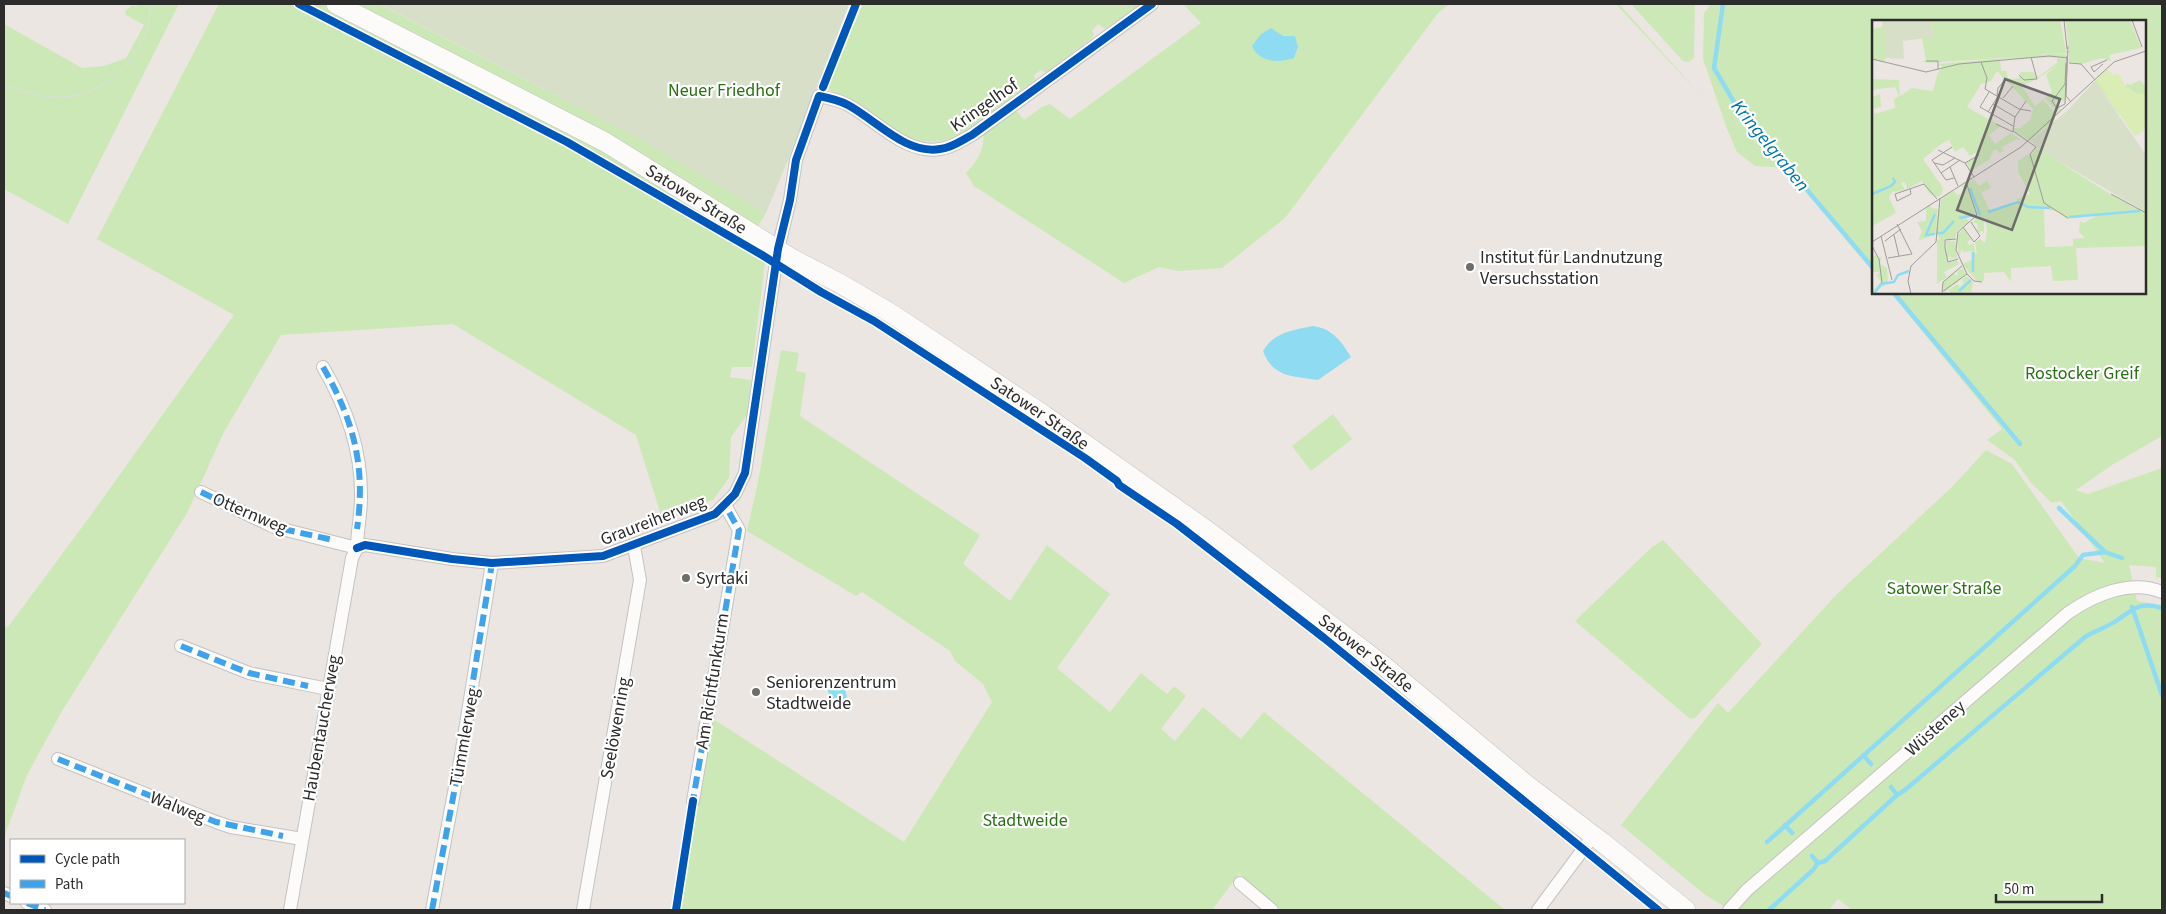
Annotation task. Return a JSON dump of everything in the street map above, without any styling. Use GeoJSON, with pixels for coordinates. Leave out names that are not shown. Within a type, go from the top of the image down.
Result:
{"type":"FeatureCollection","features":[{"type":"Feature","properties":{"kind":"main road","name":"Satower Straße"},"geometry":{"type":"LineString","coordinates":[[336,4],[605,142],[778,249],[844,285],[900,319],[1141,482],[1384,666],[1520,780],[1686,910]]}},
{"type":"Feature","properties":{"kind":"street","name":"Kringelhof"},"geometry":{"type":"LineString","coordinates":[[819,96],[834,98],[848,105],[905,142],[939,150],[950,147],[972,135],[1152,4]]}},
{"type":"Feature","properties":{"kind":"street","name":"Graureiherweg"},"geometry":{"type":"LineString","coordinates":[[357,548],[365,545],[452,559],[492,563],[583,559],[603,556],[634,546],[703,520],[725,506],[735,494],[745,473],[778,249],[790,200],[796,160],[819,96]]}},
{"type":"Feature","properties":{"kind":"street","name":"Haubentaucherweg"},"geometry":{"type":"LineString","coordinates":[[290,910],[352,558],[357,548],[357,529],[361,500],[357,448],[349,418],[323,367]]}},
{"type":"Feature","properties":{"kind":"street","name":"Otternweg"},"geometry":{"type":"LineString","coordinates":[[201,492],[274,527],[357,548]]}},
{"type":"Feature","properties":{"kind":"street","name":"Am Richtfunkturm"},"geometry":{"type":"LineString","coordinates":[[693,801],[739,530],[725,506]]}},
{"type":"Feature","properties":{"kind":"street","name":"Seelöwenring"},"geometry":{"type":"LineString","coordinates":[[583,910],[640,580],[634,546]]}},
{"type":"Feature","properties":{"kind":"street","name":"Tümmlerweg"},"geometry":{"type":"LineString","coordinates":[[432,910],[461,755],[492,563]]}},
{"type":"Feature","properties":{"kind":"street","name":"Wüsteney"},"geometry":{"type":"LineString","coordinates":[[1729,910],[1747,890],[2068,613],[2090,599],[2118,590],[2146,588],[2162,592]]}},
{"type":"Feature","properties":{"kind":"street"},"geometry":{"type":"LineString","coordinates":[[181,646],[250,674],[328,689]]}},
{"type":"Feature","properties":{"kind":"street","name":"Walweg"},"geometry":{"type":"LineString","coordinates":[[58,758],[216,822],[232,827],[302,839]]}},
{"type":"Feature","properties":{"kind":"street"},"geometry":{"type":"LineString","coordinates":[[1541,909],[1593,836]]}},
{"type":"Feature","properties":{"kind":"street"},"geometry":{"type":"LineString","coordinates":[[1240,883],[1272,910]]}},
{"type":"Feature","properties":{"kind":"street"},"geometry":{"type":"LineString","coordinates":[[30,904],[45,910]]}},
{"type":"Feature","properties":{"kind":"green space"},"geometry":{"type":"Polygon","coordinates":[[[138,4],[179,4],[68,224],[4,189],[4,24],[82,68],[104,66],[126,58],[144,25],[126,15],[125,11],[133,5],[136,7],[138,4]]]}},
{"type":"Feature","properties":{"kind":"green space"},"geometry":{"type":"Polygon","coordinates":[[[219,4],[379,4],[635,136],[766,213],[745,248],[765,262],[752,367],[732,367],[730,377],[751,380],[749,412],[731,437],[729,478],[713,500],[661,515],[636,435],[453,324],[281,335],[224,432],[187,513],[62,711],[27,775],[4,838],[4,625],[8,627],[91,515],[234,315],[97,239],[219,4]]]}},
{"type":"Feature","properties":{"kind":"green space","name":"Neuer Friedhof"},"geometry":{"type":"Polygon","coordinates":[[[380,4],[849,4],[811,104],[766,213],[635,136],[380,4]]]}},
{"type":"Feature","properties":{"kind":"green space"},"geometry":{"type":"Polygon","coordinates":[[[863,4],[1143,4],[1105,29],[1098,24],[1092,31],[1094,34],[1092,38],[1046,73],[1041,70],[1034,75],[1035,80],[958,136],[940,141],[923,141],[905,137],[872,120],[827,88],[863,4]]]}},
{"type":"Feature","properties":{"kind":"green space"},"geometry":{"type":"Polygon","coordinates":[[[1183,4],[1450,4],[1438,13],[1285,218],[1222,268],[1178,271],[1159,267],[1124,283],[974,186],[966,173],[980,154],[983,144],[983,132],[1015,109],[1024,120],[1042,107],[1050,104],[1070,119],[1201,23],[1183,4]]]}},
{"type":"Feature","properties":{"kind":"green space"},"geometry":{"type":"Polygon","coordinates":[[[1616,4],[1619,4],[1705,100],[1616,4]]]}},
{"type":"Feature","properties":{"kind":"green space"},"geometry":{"type":"Polygon","coordinates":[[[1631,4],[1695,4],[1694,58],[1689,62],[1683,61],[1631,4]]]}},
{"type":"Feature","properties":{"kind":"green space","name":"Rostocker Greif"},"geometry":{"type":"Polygon","coordinates":[[[1711,4],[2162,4],[2162,436],[2112,465],[2076,490],[2088,494],[2162,468],[2162,578],[2156,577],[2156,567],[2129,565],[2137,601],[2162,605],[2162,910],[1852,910],[1838,899],[1829,910],[1730,910],[1704,894],[1621,825],[1718,703],[1728,713],[1836,595],[1953,486],[1986,450],[2012,464],[2079,558],[2105,563],[2061,501],[2052,503],[2031,483],[2015,460],[1987,440],[2002,429],[1892,294],[2146,294],[2146,20],[1872,20],[1872,271],[1786,168],[1755,166],[1737,152],[1703,59],[1704,13],[1711,4]]]}},
{"type":"Feature","properties":{"kind":"green space","name":"Stadtweide"},"geometry":{"type":"Polygon","coordinates":[[[781,350],[799,353],[796,371],[806,373],[800,416],[980,535],[963,564],[1010,601],[1047,545],[1110,594],[1057,668],[1110,712],[1141,673],[1167,694],[1174,686],[1186,696],[1161,729],[1175,741],[1203,707],[1241,739],[1264,712],[1505,910],[1282,910],[1239,874],[1212,910],[681,910],[711,720],[715,720],[904,842],[992,702],[983,684],[955,661],[950,651],[862,592],[856,596],[747,531],[758,482],[781,350]]]}},
{"type":"Feature","properties":{"kind":"green space"},"geometry":{"type":"Polygon","coordinates":[[[1333,414],[1352,439],[1311,471],[1292,446],[1333,414]]]}},
{"type":"Feature","properties":{"kind":"green space"},"geometry":{"type":"Polygon","coordinates":[[[1663,540],[1762,644],[1695,718],[1690,719],[1575,621],[1652,547],[1663,540]]]}},
{"type":"Feature","properties":{"kind":"water"},"geometry":{"type":"Polygon","coordinates":[[[1271,28],[1283,36],[1295,36],[1298,47],[1294,58],[1276,61],[1265,59],[1255,52],[1252,46],[1261,34],[1271,28]]]}},
{"type":"Feature","properties":{"kind":"water"},"geometry":{"type":"Polygon","coordinates":[[[1313,326],[1326,330],[1336,337],[1351,357],[1318,380],[1285,374],[1272,366],[1263,351],[1267,345],[1285,333],[1313,326]]]}},
{"type":"Feature","properties":{"kind":"water"},"geometry":{"type":"Polygon","coordinates":[[[832,683],[844,685],[849,705],[843,707],[829,695],[827,688],[832,683]]]}},
{"type":"Feature","properties":{"kind":"waterway","name":"Kringelgraben"},"geometry":{"type":"LineString","coordinates":[[1723,4],[1714,68],[1737,107],[1872,267]]}},
{"type":"Feature","properties":{"kind":"waterway","name":"Kringelgraben"},"geometry":{"type":"LineString","coordinates":[[1895,294],[2020,444]]}},
{"type":"Feature","properties":{"kind":"waterway","name":"Kringelgraben"},"geometry":{"type":"LineString","coordinates":[[2059,508],[2105,552],[2122,558]]}},
{"type":"Feature","properties":{"kind":"waterway"},"geometry":{"type":"LineString","coordinates":[[1767,842],[2075,566],[2083,555],[2105,552]]}},
{"type":"Feature","properties":{"kind":"waterway"},"geometry":{"type":"LineString","coordinates":[[1769,910],[1813,870],[1818,863],[1825,861],[1897,795],[2085,637],[2137,607],[2148,605],[2162,608]]}},
{"type":"Feature","properties":{"kind":"waterway","name":"Kringelgraben"},"geometry":{"type":"LineString","coordinates":[[2132,607],[2162,695]]}},
{"type":"Feature","properties":{"kind":"waterway"},"geometry":{"type":"LineString","coordinates":[[1864,756],[1871,764]]}},
{"type":"Feature","properties":{"kind":"waterway"},"geometry":{"type":"LineString","coordinates":[[1891,787],[1897,795]]}},
{"type":"Feature","properties":{"kind":"waterway"},"geometry":{"type":"LineString","coordinates":[[1785,825],[1792,833]]}},
{"type":"Feature","properties":{"kind":"waterway"},"geometry":{"type":"LineString","coordinates":[[1812,856],[1818,863]]}},
{"type":"Feature","properties":{"kind":"tram line"},"geometry":{"type":"LineString","coordinates":[[4,84],[34,94],[52,97],[71,96],[89,91],[106,83],[121,71],[143,41],[148,23],[150,4]]}},
{"type":"Feature","properties":{"kind":"marked path"},"geometry":{"type":"LineString","coordinates":[[323,367],[343,406],[355,445],[360,485],[357,529]]}},
{"type":"Feature","properties":{"kind":"marked path"},"geometry":{"type":"LineString","coordinates":[[201,492],[274,527],[333,540]]}},
{"type":"Feature","properties":{"kind":"marked path"},"geometry":{"type":"LineString","coordinates":[[692,806],[739,530],[725,505]]}},
{"type":"Feature","properties":{"kind":"marked path"},"geometry":{"type":"LineString","coordinates":[[432,910],[461,755],[492,563]]}},
{"type":"Feature","properties":{"kind":"marked path"},"geometry":{"type":"LineString","coordinates":[[181,646],[249,673],[308,686]]}},
{"type":"Feature","properties":{"kind":"marked path"},"geometry":{"type":"LineString","coordinates":[[58,759],[216,822],[283,836]]}},
{"type":"Feature","properties":{"kind":"marked path"},"geometry":{"type":"LineString","coordinates":[[4,893],[10,896]]}},
{"type":"Feature","properties":{"kind":"marked path"},"geometry":{"type":"LineString","coordinates":[[30,904],[45,910]]}},
{"type":"Feature","properties":{"kind":"cycle path"},"geometry":{"type":"LineString","coordinates":[[299,4],[567,142],[762,255],[821,292],[874,321],[1085,458],[1117,481],[1119,485],[1177,524],[1324,638],[1658,910]]}},
{"type":"Feature","properties":{"kind":"cycle path"},"geometry":{"type":"LineString","coordinates":[[823,87],[856,4]]}},
{"type":"Feature","properties":{"kind":"cycle path"},"geometry":{"type":"LineString","coordinates":[[357,548],[365,545],[452,559],[492,563],[603,556],[715,514],[735,494],[745,473],[778,249],[790,200],[796,160],[819,96],[838,100],[848,105],[903,142],[915,147],[927,149],[944,148],[972,135],[1152,4]]}},
{"type":"Feature","properties":{"kind":"cycle path"},"geometry":{"type":"LineString","coordinates":[[676,910],[693,801]]}},
{"type":"Feature","properties":{"kind":"place","name":"Institut für Landnutzung Versuchsstation"},"geometry":{"type":"Point","coordinates":[1470,267]}},
{"type":"Feature","properties":{"kind":"place","name":"Syrtaki"},"geometry":{"type":"Point","coordinates":[686,578]}},
{"type":"Feature","properties":{"kind":"place","name":"Seniorenzentrum Stadtweide"},"geometry":{"type":"Point","coordinates":[756,692]}}]}
